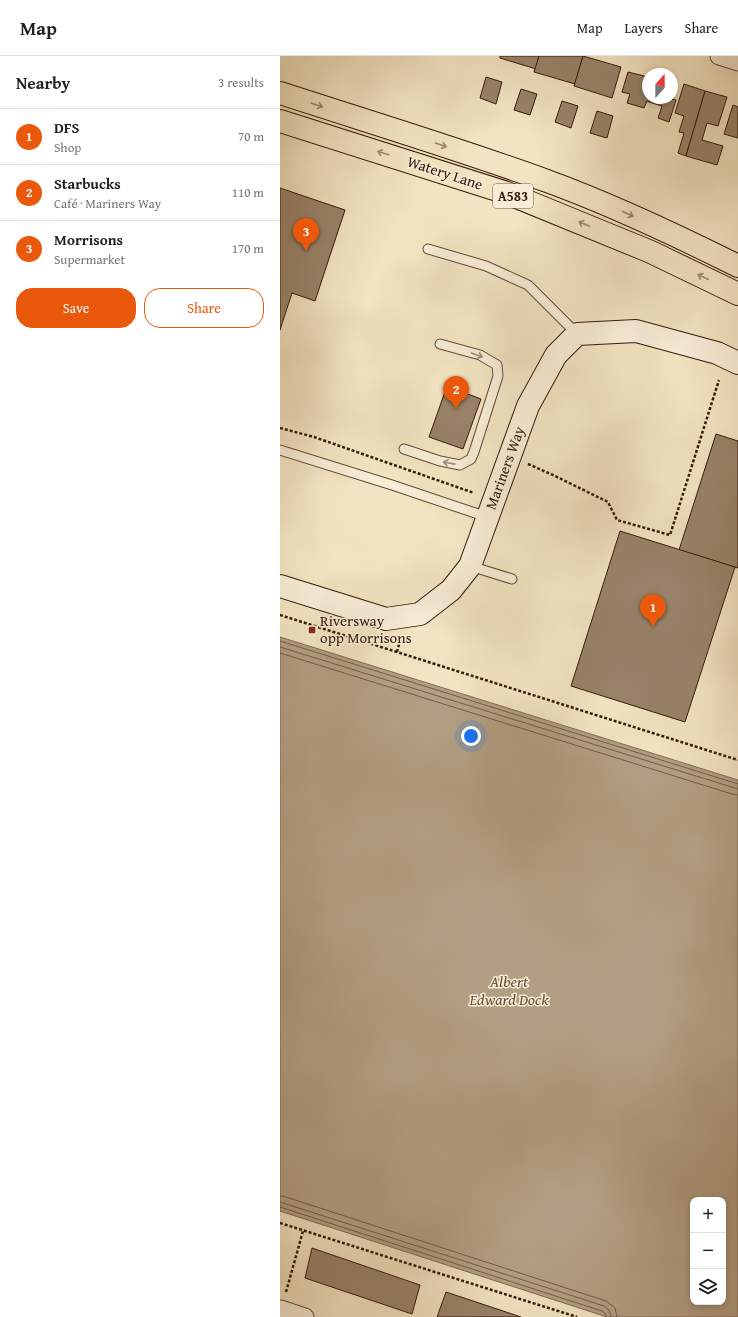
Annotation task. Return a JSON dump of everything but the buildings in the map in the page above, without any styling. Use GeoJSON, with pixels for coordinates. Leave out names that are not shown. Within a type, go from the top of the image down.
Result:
{"type":"FeatureCollection","features":[{"type":"Feature","properties":{"kind":"highway","name":"Watery Lane"},"geometry":{"type":"LineString","coordinates":[[280,93],[548,182],[622,212],[692,243],[738,266]]}},
{"type":"Feature","properties":{"kind":"highway","name":"Watery Lane"},"geometry":{"type":"LineString","coordinates":[[280,121],[507,193],[650,252],[738,294]]}},
{"type":"Feature","properties":{"kind":"street"},"geometry":{"type":"LineString","coordinates":[[719,56],[738,62]]}},
{"type":"Feature","properties":{"kind":"street"},"geometry":{"type":"LineString","coordinates":[[577,334],[636,331],[717,353],[738,363]]}},
{"type":"Feature","properties":{"kind":"street","name":"Mariners Way"},"geometry":{"type":"LineString","coordinates":[[280,586],[386,619],[420,614],[451,590],[470,566],[528,406],[556,355],[577,334]]}},
{"type":"Feature","properties":{"kind":"street"},"geometry":{"type":"LineString","coordinates":[[280,1311],[305,1317]]}},
{"type":"Feature","properties":{"kind":"lane"},"geometry":{"type":"LineString","coordinates":[[428,249],[486,266],[528,285],[577,334]]}},
{"type":"Feature","properties":{"kind":"lane"},"geometry":{"type":"LineString","coordinates":[[404,449],[440,461],[460,465],[471,459],[474,452],[498,376],[497,365],[480,355],[440,344]]}},
{"type":"Feature","properties":{"kind":"lane"},"geometry":{"type":"LineString","coordinates":[[280,450],[392,485],[490,508]]}},
{"type":"Feature","properties":{"kind":"lane"},"geometry":{"type":"LineString","coordinates":[[470,566],[512,579]]}},
{"type":"Feature","properties":{"kind":"path"},"geometry":{"type":"LineString","coordinates":[[509,456],[553,474],[608,502],[616,520],[670,535],[719,380]]}},
{"type":"Feature","properties":{"kind":"path"},"geometry":{"type":"LineString","coordinates":[[280,428],[314,438],[490,508]]}},
{"type":"Feature","properties":{"kind":"path"},"geometry":{"type":"LineString","coordinates":[[280,615],[738,760]]}},
{"type":"Feature","properties":{"kind":"path"},"geometry":{"type":"LineString","coordinates":[[280,1223],[577,1317]]}},
{"type":"Feature","properties":{"kind":"path"},"geometry":{"type":"LineString","coordinates":[[280,1311],[303,1230]]}},
{"type":"Feature","properties":{"kind":"water","name":"Albert Edward Dock"},"geometry":{"type":"Polygon","coordinates":[[[280,637],[738,780],[738,1317],[607,1317],[280,1211],[280,637]]]}},
{"type":"Feature","properties":{"kind":"place","name":"Morrisons"},"geometry":{"type":"Point","coordinates":[306,251]}},
{"type":"Feature","properties":{"kind":"place","name":"Starbucks"},"geometry":{"type":"Point","coordinates":[456,409]}},
{"type":"Feature","properties":{"kind":"place","name":"DFS"},"geometry":{"type":"Point","coordinates":[653,627]}},
{"type":"Feature","properties":{"kind":"place","name":"Riversway opp Morrisons"},"geometry":{"type":"Point","coordinates":[312,630]}}]}
